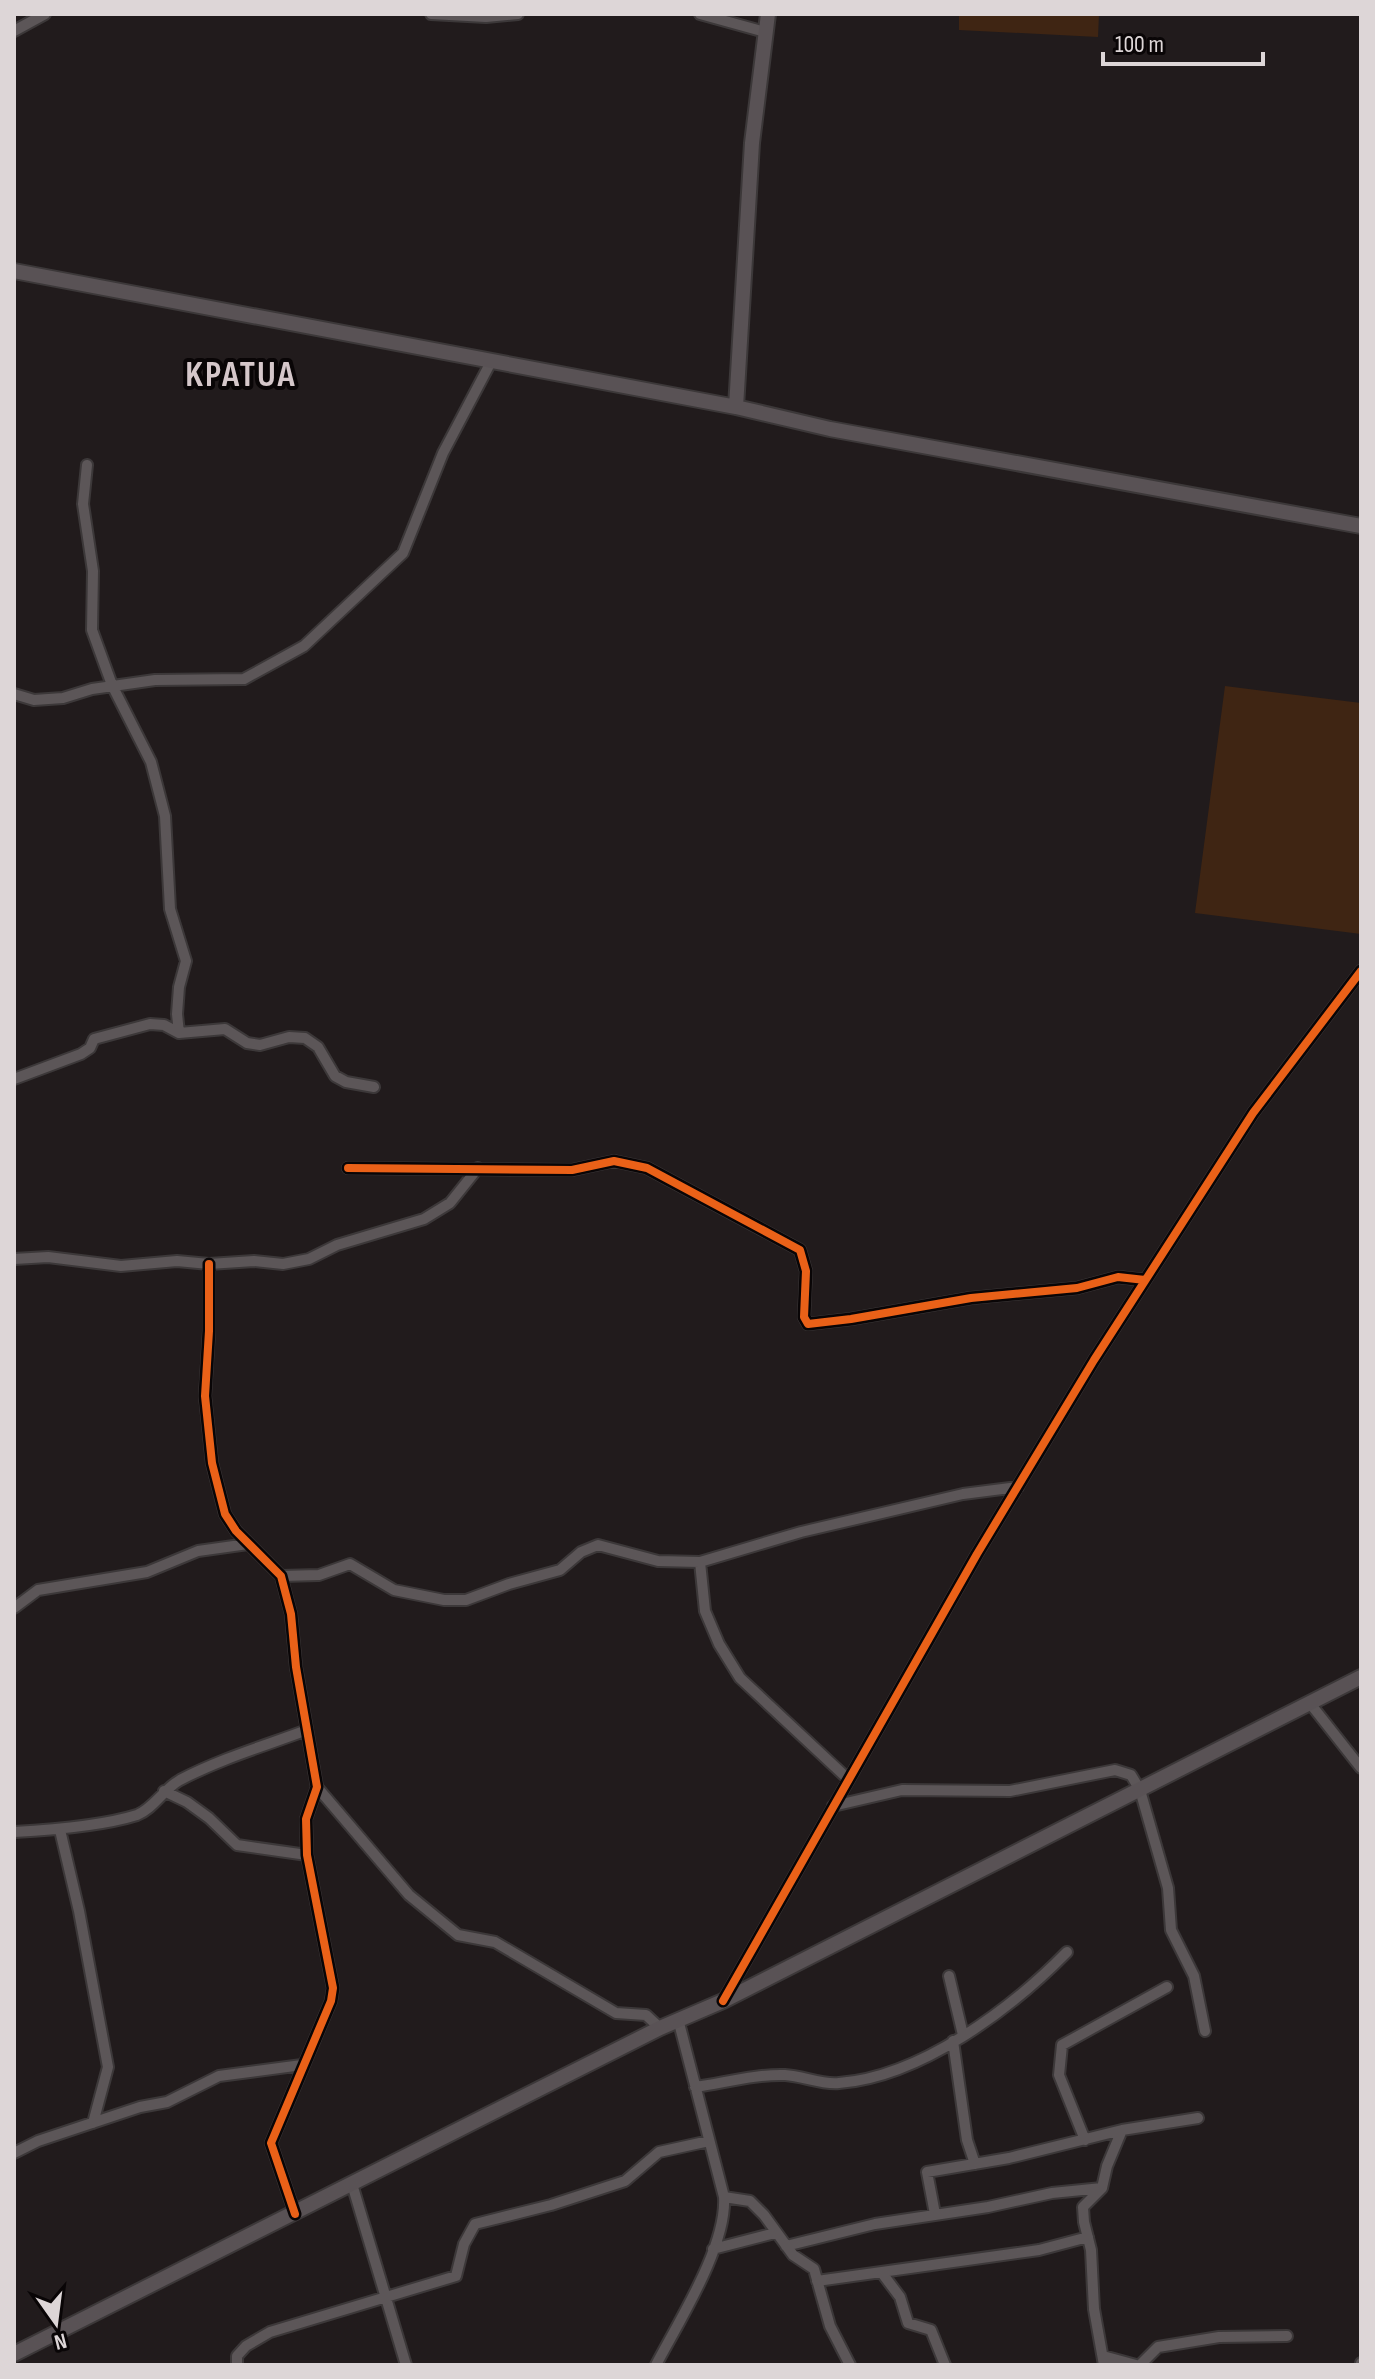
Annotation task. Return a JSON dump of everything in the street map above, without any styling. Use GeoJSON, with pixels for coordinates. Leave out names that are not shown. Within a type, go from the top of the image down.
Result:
{"type":"FeatureCollection","features":[{"type":"Feature","properties":{"kind":"main road"},"geometry":{"type":"LineString","coordinates":[[736,407],[752,143],[768,14]]}},
{"type":"Feature","properties":{"kind":"main road"},"geometry":{"type":"LineString","coordinates":[[14,271],[736,407],[830,429],[1361,526]]}},
{"type":"Feature","properties":{"kind":"main road"},"geometry":{"type":"LineString","coordinates":[[14,2354],[678,2019],[723,2001],[1361,1677]]}},
{"type":"Feature","properties":{"kind":"street"},"geometry":{"type":"LineString","coordinates":[[14,31],[45,14]]}},
{"type":"Feature","properties":{"kind":"street"},"geometry":{"type":"LineString","coordinates":[[431,14],[486,17],[518,14]]}},
{"type":"Feature","properties":{"kind":"street"},"geometry":{"type":"LineString","coordinates":[[700,14],[765,32]]}},
{"type":"Feature","properties":{"kind":"street"},"geometry":{"type":"LineString","coordinates":[[14,694],[34,700],[63,698],[112,685],[155,680],[244,679],[304,646],[403,553],[443,453],[492,360]]}},
{"type":"Feature","properties":{"kind":"street"},"geometry":{"type":"LineString","coordinates":[[87,465],[83,504],[93,571],[92,630],[112,685],[151,762],[165,816],[170,909],[186,961],[179,987],[179,1033]]}},
{"type":"Feature","properties":{"kind":"street"},"geometry":{"type":"LineString","coordinates":[[723,2001],[1018,1487],[1145,1280],[1253,1113],[1361,971]]}},
{"type":"Feature","properties":{"kind":"street"},"geometry":{"type":"LineString","coordinates":[[14,1079],[81,1054],[90,1048],[94,1039],[150,1024],[164,1025],[179,1033],[225,1029],[247,1043],[260,1045],[289,1037],[305,1038],[318,1047],[335,1076],[346,1082],[374,1087]]}},
{"type":"Feature","properties":{"kind":"street"},"geometry":{"type":"LineString","coordinates":[[348,1168],[572,1170],[614,1161],[647,1168],[800,1250],[806,1271],[804,1317],[808,1324],[971,1298],[1077,1288],[1118,1277],[1145,1280]]}},
{"type":"Feature","properties":{"kind":"street"},"geometry":{"type":"LineString","coordinates":[[14,1259],[48,1257],[121,1266],[177,1261],[283,1264],[309,1259],[337,1245],[424,1219],[450,1203],[478,1168]]}},
{"type":"Feature","properties":{"kind":"street"},"geometry":{"type":"LineString","coordinates":[[209,1264],[206,1422],[212,1463],[225,1514],[248,1544],[281,1576],[291,1614],[296,1667],[317,1787],[306,1819],[307,1855],[333,1988],[331,2001],[271,2143],[295,2214]]}},
{"type":"Feature","properties":{"kind":"street"},"geometry":{"type":"LineString","coordinates":[[281,1576],[319,1575],[350,1564],[394,1590],[444,1600],[466,1600],[560,1570],[581,1552],[598,1545],[658,1561],[700,1562],[801,1532],[963,1494],[1018,1487]]}},
{"type":"Feature","properties":{"kind":"street"},"geometry":{"type":"LineString","coordinates":[[14,1608],[38,1590],[147,1572],[198,1551],[248,1544]]}},
{"type":"Feature","properties":{"kind":"street"},"geometry":{"type":"LineString","coordinates":[[700,1562],[705,1611],[719,1644],[740,1678],[848,1779]]}},
{"type":"Feature","properties":{"kind":"street"},"geometry":{"type":"LineString","coordinates":[[1309,1702],[1361,1768]]}},
{"type":"Feature","properties":{"kind":"street"},"geometry":{"type":"LineString","coordinates":[[14,1831],[60,1830],[139,1814],[183,1778],[307,1730]]}},
{"type":"Feature","properties":{"kind":"street"},"geometry":{"type":"LineString","coordinates":[[833,1806],[902,1790],[1010,1791],[1115,1770],[1131,1775],[1140,1790],[1168,1888],[1171,1930],[1194,1976],[1205,2031]]}},
{"type":"Feature","properties":{"kind":"street"},"geometry":{"type":"LineString","coordinates":[[317,1787],[409,1895],[458,1935],[495,1942],[616,2013],[646,2015],[660,2028]]}},
{"type":"Feature","properties":{"kind":"street"},"geometry":{"type":"LineString","coordinates":[[164,1791],[187,1802],[209,1818],[237,1845],[307,1855]]}},
{"type":"Feature","properties":{"kind":"street"},"geometry":{"type":"LineString","coordinates":[[60,1830],[79,1911],[108,2067],[93,2123]]}},
{"type":"Feature","properties":{"kind":"street"},"geometry":{"type":"LineString","coordinates":[[695,2087],[783,2075],[837,2084],[886,2074],[997,2015],[1067,1952]]}},
{"type":"Feature","properties":{"kind":"street"},"geometry":{"type":"LineString","coordinates":[[949,1976],[967,2140],[975,2164]]}},
{"type":"Feature","properties":{"kind":"street"},"geometry":{"type":"LineString","coordinates":[[1085,2140],[1059,2075],[1062,2045],[1167,1987]]}},
{"type":"Feature","properties":{"kind":"street"},"geometry":{"type":"LineString","coordinates":[[656,2365],[713,2249],[725,2214],[724,2197],[678,2019]]}},
{"type":"Feature","properties":{"kind":"street"},"geometry":{"type":"LineString","coordinates":[[14,2153],[38,2141],[140,2107],[167,2102],[219,2076],[302,2065]]}},
{"type":"Feature","properties":{"kind":"street"},"geometry":{"type":"LineString","coordinates":[[935,2214],[927,2172],[1122,2130],[1198,2118]]}},
{"type":"Feature","properties":{"kind":"street"},"geometry":{"type":"LineString","coordinates":[[1122,2130],[1107,2166],[1102,2188],[1083,2207],[1091,2250],[1094,2309],[1104,2360],[1138,2365],[1158,2347],[1219,2337],[1287,2336]]}},
{"type":"Feature","properties":{"kind":"street"},"geometry":{"type":"LineString","coordinates":[[237,2365],[237,2356],[246,2346],[270,2332],[456,2276],[464,2244],[475,2224],[614,2185],[625,2181],[659,2152],[709,2141]]}},
{"type":"Feature","properties":{"kind":"street"},"geometry":{"type":"LineString","coordinates":[[352,2184],[406,2365]]}},
{"type":"Feature","properties":{"kind":"street"},"geometry":{"type":"LineString","coordinates":[[786,2246],[819,2236],[935,2214],[988,2207],[1052,2193],[1102,2188]]}},
{"type":"Feature","properties":{"kind":"street"},"geometry":{"type":"LineString","coordinates":[[724,2197],[750,2201],[793,2255],[814,2269],[830,2326],[850,2365]]}},
{"type":"Feature","properties":{"kind":"street"},"geometry":{"type":"LineString","coordinates":[[713,2249],[775,2233]]}},
{"type":"Feature","properties":{"kind":"street"},"geometry":{"type":"LineString","coordinates":[[817,2281],[1039,2250],[1088,2237]]}},
{"type":"Feature","properties":{"kind":"street"},"geometry":{"type":"LineString","coordinates":[[882,2273],[900,2297],[908,2323],[931,2330],[945,2365]]}},
{"type":"Feature","properties":{"kind":"shaded area"},"geometry":{"type":"Polygon","coordinates":[[[959,14],[1099,14],[1098,37],[959,30],[959,14]]]}},
{"type":"Feature","properties":{"kind":"shaded area"},"geometry":{"type":"Polygon","coordinates":[[[1225,686],[1361,703],[1361,934],[1195,913],[1225,686]]]}},
{"type":"Feature","properties":{"kind":"cycle path"},"geometry":{"type":"LineString","coordinates":[[723,2001],[977,1554],[1094,1360],[1253,1113],[1361,971]]}},
{"type":"Feature","properties":{"kind":"cycle path"},"geometry":{"type":"LineString","coordinates":[[348,1168],[572,1170],[614,1161],[647,1168],[800,1250],[806,1271],[804,1317],[808,1324],[971,1298],[1077,1288],[1118,1277],[1145,1280]]}},
{"type":"Feature","properties":{"kind":"cycle path"},"geometry":{"type":"LineString","coordinates":[[209,1264],[205,1396],[212,1463],[225,1514],[236,1531],[281,1576],[291,1614],[296,1667],[317,1787],[306,1819],[307,1855],[333,1988],[331,2001],[271,2143],[295,2214]]}},
{"type":"Feature","properties":{"kind":"district","name":"KPATUA"},"geometry":{"type":"Point","coordinates":[241,373]}}]}
